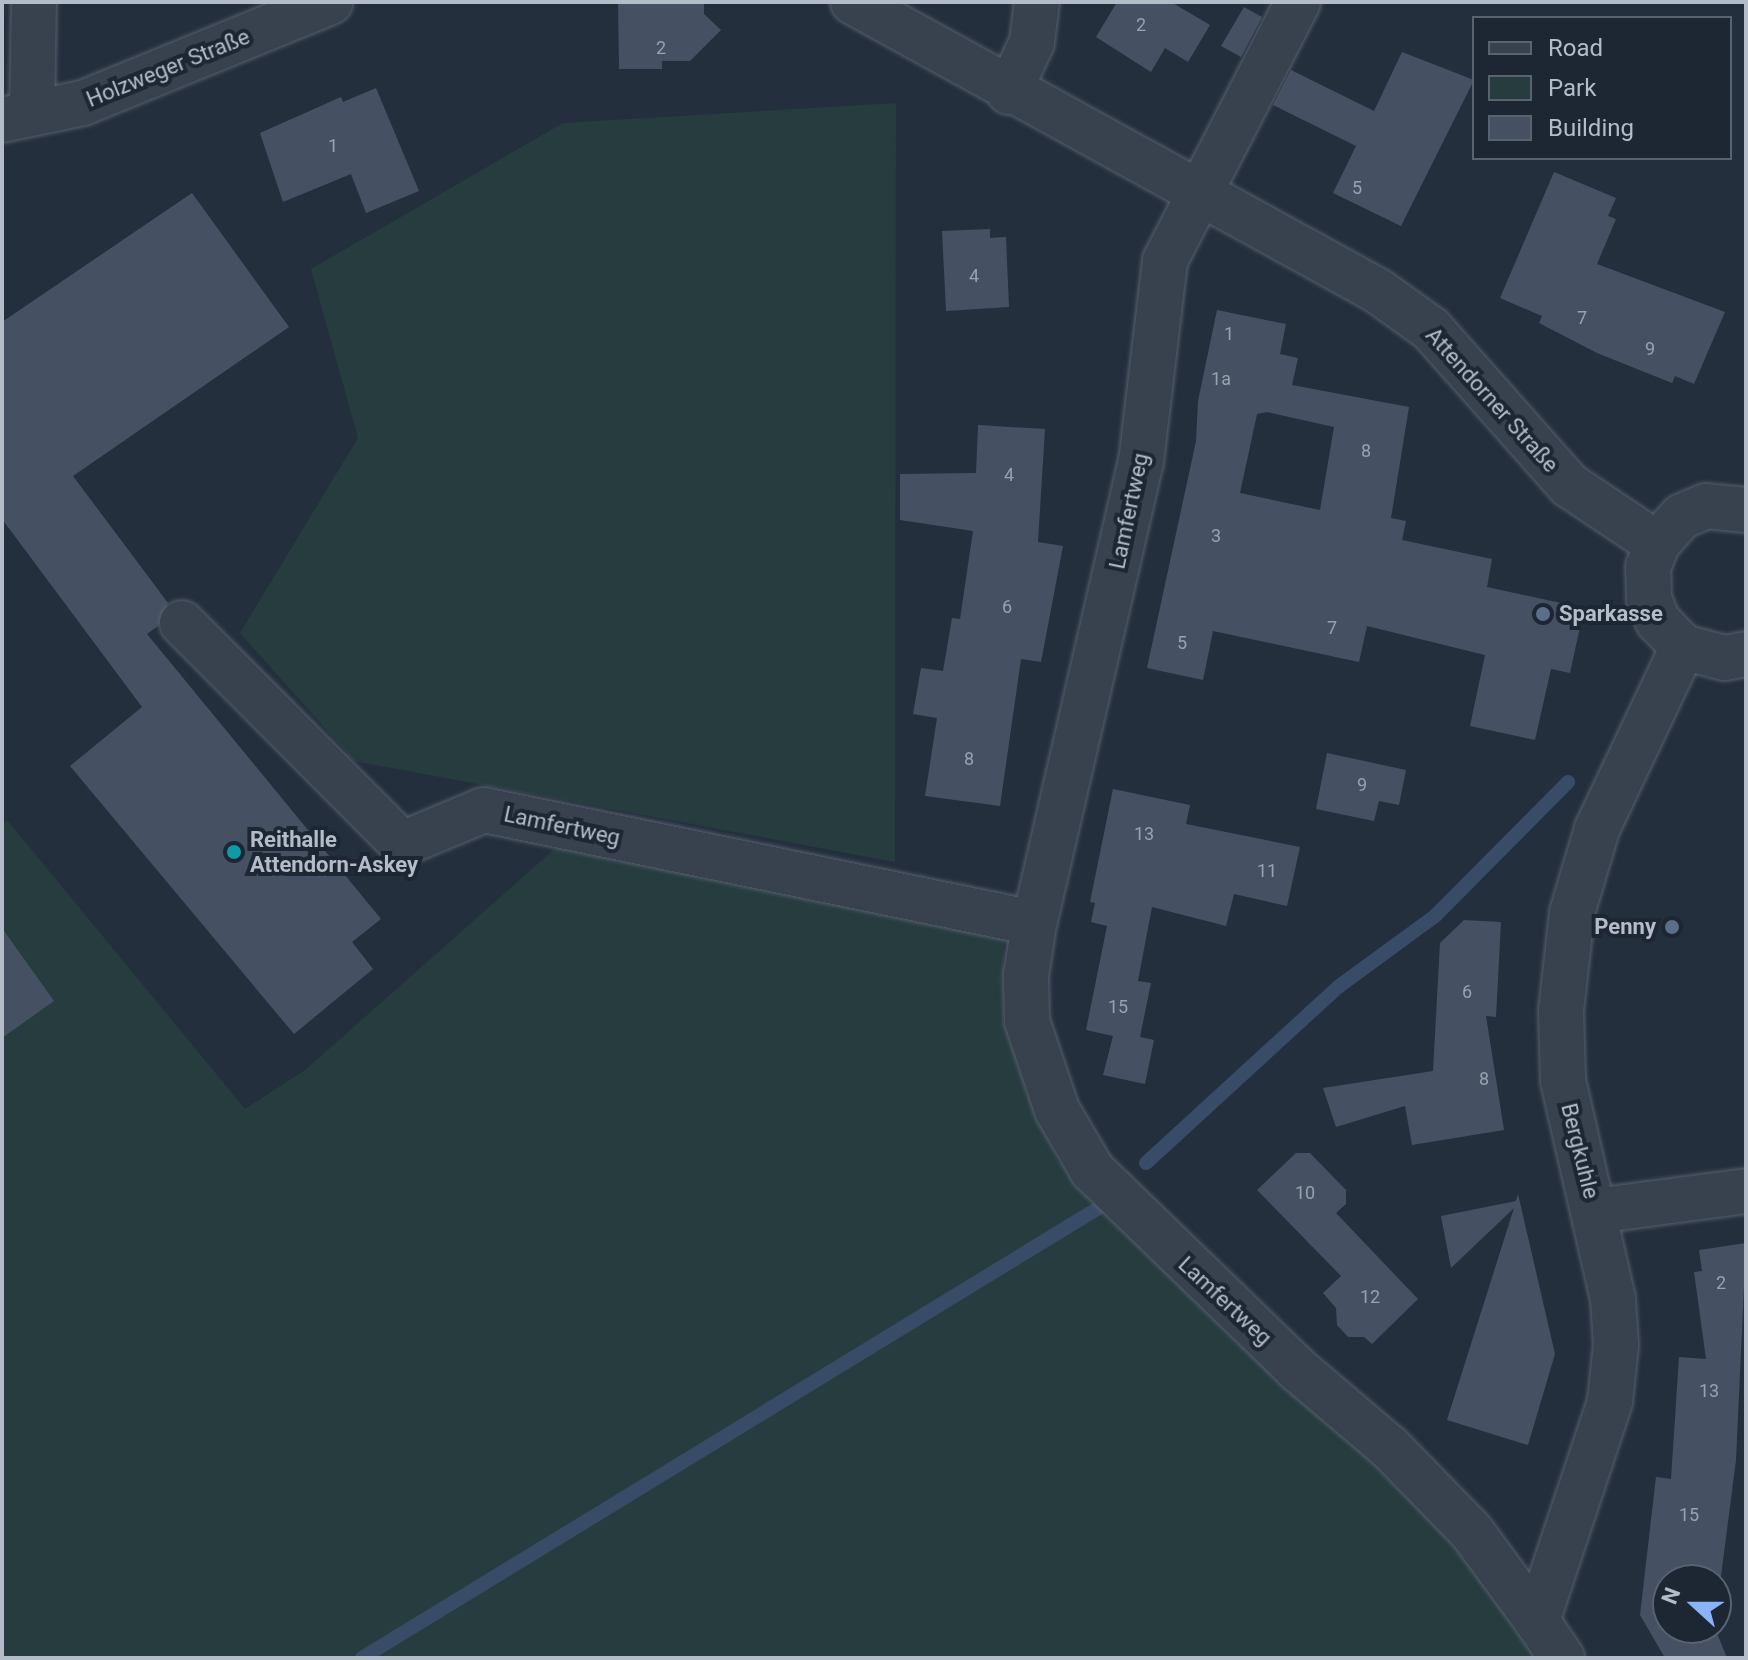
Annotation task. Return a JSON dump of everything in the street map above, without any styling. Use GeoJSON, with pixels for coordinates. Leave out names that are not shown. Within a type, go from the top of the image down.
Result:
{"type":"FeatureCollection","features":[{"type":"Feature","properties":{"kind":"street"},"geometry":{"type":"LineString","coordinates":[[17,116],[34,2]]}},
{"type":"Feature","properties":{"kind":"street","name":"Holzweger Straße"},"geometry":{"type":"LineString","coordinates":[[17,116],[83,103],[330,2]]}},
{"type":"Feature","properties":{"kind":"street","name":"Attendorner Straße"},"geometry":{"type":"LineString","coordinates":[[853,2],[1009,92],[1378,291],[1431,329],[1569,485],[1657,544]]}},
{"type":"Feature","properties":{"kind":"street"},"geometry":{"type":"LineString","coordinates":[[1009,92],[1032,42],[1037,2]]}},
{"type":"Feature","properties":{"kind":"street"},"geometry":{"type":"LineString","coordinates":[[1197,193],[1298,2]]}},
{"type":"Feature","properties":{"kind":"street","name":"Lamfertweg"},"geometry":{"type":"LineString","coordinates":[[1197,193],[1165,261],[1141,461],[1034,923],[1026,976],[1027,1021],[1057,1110],[1092,1170],[1285,1358],[1400,1459],[1471,1531],[1537,1621]]}},
{"type":"Feature","properties":{"kind":"street"},"geometry":{"type":"LineString","coordinates":[[1746,510],[1706,506],[1682,516],[1657,544],[1648,567],[1649,599],[1658,621],[1683,647],[1725,658],[1746,654]]}},
{"type":"Feature","properties":{"kind":"street","name":"Lamfertweg"},"geometry":{"type":"LineString","coordinates":[[182,623],[402,844],[484,810],[1034,923]]}},
{"type":"Feature","properties":{"kind":"street","name":"Bergkuhle"},"geometry":{"type":"LineString","coordinates":[[1537,1621],[1610,1401],[1616,1345],[1613,1299],[1563,1081],[1561,1011],[1572,913],[1597,829],[1683,647]]}},
{"type":"Feature","properties":{"kind":"street"},"geometry":{"type":"LineString","coordinates":[[1595,1211],[1746,1191]]}},
{"type":"Feature","properties":{"kind":"street"},"geometry":{"type":"LineString","coordinates":[[1537,1621],[1562,1658]]}},
{"type":"Feature","properties":{"kind":"green space"},"geometry":{"type":"Polygon","coordinates":[[[896,103],[895,862],[354,761],[240,633],[358,438],[311,269],[563,123],[896,103]]]}},
{"type":"Feature","properties":{"kind":"green space"},"geometry":{"type":"Polygon","coordinates":[[[7,820],[245,1109],[305,1070],[567,838],[1004,936],[1003,1021],[1057,1160],[1447,1518],[1553,1658],[2,1658],[2,824],[7,820]]]}},
{"type":"Feature","properties":{"kind":"building"},"geometry":{"type":"Polygon","coordinates":[[[618,2],[704,2],[704,14],[721,30],[690,61],[662,61],[662,69],[619,69],[618,2]]]}},
{"type":"Feature","properties":{"kind":"building"},"geometry":{"type":"Polygon","coordinates":[[[1117,2],[1171,2],[1210,25],[1188,62],[1165,48],[1151,72],[1096,37],[1117,2]]]}},
{"type":"Feature","properties":{"kind":"building"},"geometry":{"type":"Polygon","coordinates":[[[1244,7],[1262,17],[1241,57],[1221,46],[1244,7]]]}},
{"type":"Feature","properties":{"kind":"building"},"geometry":{"type":"Polygon","coordinates":[[[1402,52],[1472,79],[1401,226],[1333,193],[1356,146],[1273,105],[1291,70],[1374,111],[1402,52]]]}},
{"type":"Feature","properties":{"kind":"building"},"geometry":{"type":"Polygon","coordinates":[[[376,88],[419,191],[366,213],[351,174],[283,202],[260,133],[341,97],[343,102],[376,88]]]}},
{"type":"Feature","properties":{"kind":"building"},"geometry":{"type":"Polygon","coordinates":[[[1554,172],[1616,198],[1608,216],[1616,219],[1597,264],[1725,312],[1694,384],[1675,376],[1672,383],[1597,353],[1539,323],[1542,316],[1500,298],[1554,172]]]}},
{"type":"Feature","properties":{"kind":"building"},"geometry":{"type":"Polygon","coordinates":[[[192,193],[289,327],[73,476],[168,603],[158,626],[147,634],[381,919],[352,942],[373,969],[294,1034],[70,766],[142,707],[2,519],[2,322],[192,193]]]}},
{"type":"Feature","properties":{"kind":"building"},"geometry":{"type":"Polygon","coordinates":[[[990,229],[990,238],[1006,237],[1009,307],[946,311],[942,231],[990,229]]]}},
{"type":"Feature","properties":{"kind":"building"},"geometry":{"type":"Polygon","coordinates":[[[1217,310],[1286,324],[1280,354],[1298,358],[1292,385],[1409,407],[1391,518],[1406,521],[1402,540],[1492,559],[1487,587],[1584,608],[1570,673],[1551,669],[1535,740],[1470,726],[1485,655],[1367,626],[1359,662],[1213,631],[1203,680],[1147,668],[1196,441],[1198,401],[1217,310]],[[1267,412],[1257,414],[1240,493],[1320,510],[1334,427],[1267,412]]]}},
{"type":"Feature","properties":{"kind":"building"},"geometry":{"type":"Polygon","coordinates":[[[978,425],[1045,429],[1038,542],[1063,546],[1041,662],[1021,659],[1000,806],[925,796],[937,718],[913,714],[921,668],[943,671],[952,618],[960,619],[973,531],[900,520],[900,474],[976,473],[978,425]]]}},
{"type":"Feature","properties":{"kind":"building"},"geometry":{"type":"Polygon","coordinates":[[[1327,753],[1406,770],[1399,805],[1379,801],[1374,821],[1316,809],[1327,753]]]}},
{"type":"Feature","properties":{"kind":"building"},"geometry":{"type":"Polygon","coordinates":[[[1113,789],[1190,805],[1186,824],[1300,847],[1287,906],[1234,894],[1226,926],[1152,907],[1138,981],[1151,983],[1140,1037],[1154,1040],[1145,1084],[1103,1075],[1113,1036],[1086,1030],[1107,926],[1091,922],[1095,903],[1090,902],[1113,789]]]}},
{"type":"Feature","properties":{"kind":"building"},"geometry":{"type":"Polygon","coordinates":[[[1464,920],[1501,922],[1496,1017],[1486,1016],[1504,1130],[1412,1145],[1405,1106],[1336,1127],[1323,1088],[1433,1071],[1440,943],[1464,920]]]}},
{"type":"Feature","properties":{"kind":"building"},"geometry":{"type":"Polygon","coordinates":[[[2,928],[54,1001],[2,1038],[2,928]]]}},
{"type":"Feature","properties":{"kind":"building"},"geometry":{"type":"Polygon","coordinates":[[[1296,1153],[1310,1153],[1346,1190],[1346,1204],[1336,1213],[1418,1299],[1372,1344],[1364,1337],[1348,1337],[1337,1325],[1336,1308],[1323,1293],[1341,1276],[1257,1190],[1296,1153]]]}},
{"type":"Feature","properties":{"kind":"building"},"geometry":{"type":"Polygon","coordinates":[[[1518,1194],[1555,1354],[1528,1445],[1447,1420],[1514,1208],[1451,1268],[1441,1216],[1516,1201],[1518,1194]]]}},
{"type":"Feature","properties":{"kind":"building"},"geometry":{"type":"Polygon","coordinates":[[[1746,1243],[1736,1460],[1723,1564],[1652,1564],[1652,1636],[1640,1615],[1656,1477],[1671,1479],[1679,1357],[1706,1359],[1694,1272],[1702,1271],[1699,1250],[1746,1243]]]}},
{"type":"Feature","properties":{"kind":"building"},"geometry":{"type":"Polygon","coordinates":[[[1657,1644],[1721,1644],[1727,1658],[1665,1658],[1657,1644]]]}},
{"type":"Feature","properties":{"kind":"waterway"},"geometry":{"type":"LineString","coordinates":[[1146,1163],[1338,987],[1435,916],[1568,782]]}},
{"type":"Feature","properties":{"kind":"waterway"},"geometry":{"type":"LineString","coordinates":[[362,1658],[1100,1207]]}},
{"type":"Feature","properties":{"kind":"place","name":"Sparkasse"},"geometry":{"type":"Point","coordinates":[1543,614]}},
{"type":"Feature","properties":{"kind":"place","name":"Reithalle Attendorn-Askey"},"geometry":{"type":"Point","coordinates":[234,852]}},
{"type":"Feature","properties":{"kind":"place","name":"Penny"},"geometry":{"type":"Point","coordinates":[1672,927]}}]}
